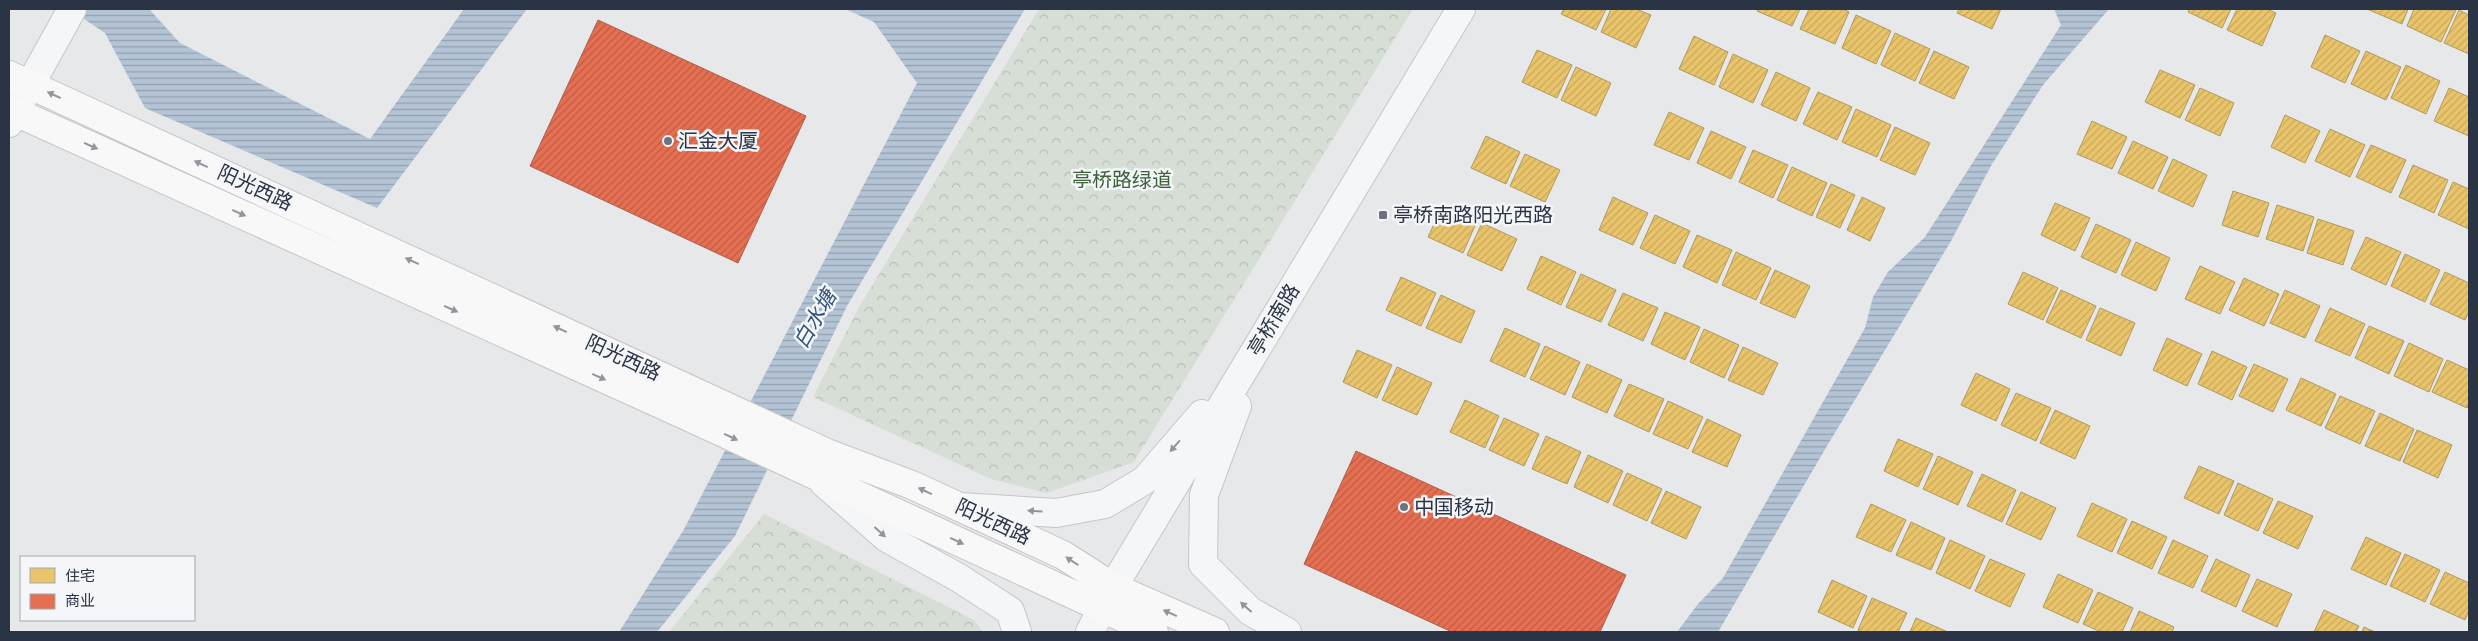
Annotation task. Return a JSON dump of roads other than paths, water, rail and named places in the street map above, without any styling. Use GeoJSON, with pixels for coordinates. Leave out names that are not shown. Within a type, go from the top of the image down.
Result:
{"type":"FeatureCollection","features":[{"type":"Feature","properties":{"kind":"main road","name":"阳光西路"},"geometry":{"type":"LineString","coordinates":[[19,79],[693,405],[1108,598],[1215,632]]}},
{"type":"Feature","properties":{"kind":"main road","name":"阳光西路"},"geometry":{"type":"LineString","coordinates":[[11,114],[693,405]]}},
{"type":"Feature","properties":{"kind":"main road","name":"阳光西路"},"geometry":{"type":"LineString","coordinates":[[822,465],[912,484],[1063,555],[1108,598],[1154,632]]}},
{"type":"Feature","properties":{"kind":"street","name":"亭桥南路"},"geometry":{"type":"LineString","coordinates":[[1090,632],[1108,598],[1261,341],[1461,9]]}},
{"type":"Feature","properties":{"kind":"street"},"geometry":{"type":"LineString","coordinates":[[11,114],[19,79],[70,14]]}},
{"type":"Feature","properties":{"kind":"street"},"geometry":{"type":"LineString","coordinates":[[959,507],[1056,513],[1105,504],[1145,480],[1261,341]]}},
{"type":"Feature","properties":{"kind":"street"},"geometry":{"type":"LineString","coordinates":[[1261,341],[1204,495],[1203,564],[1250,611],[1287,632]]}},
{"type":"Feature","properties":{"kind":"street"},"geometry":{"type":"LineString","coordinates":[[822,465],[887,538],[959,578],[1010,611],[1018,632]]}},
{"type":"Feature","properties":{"kind":"water"},"geometry":{"type":"Polygon","coordinates":[[[69,9],[149,9],[180,43],[370,139],[464,9],[527,9],[377,208],[145,108],[105,33],[69,9]]]}},
{"type":"Feature","properties":{"kind":"water","name":"白水塘"},"geometry":{"type":"Polygon","coordinates":[[[845,9],[1025,9],[847,306],[735,536],[657,632],[619,632],[683,531],[917,83],[874,22],[845,9]]]}},
{"type":"Feature","properties":{"kind":"water"},"geometry":{"type":"Polygon","coordinates":[[[2054,9],[2109,9],[2043,85],[1992,164],[1951,241],[1827,446],[1718,632],[1677,632],[1698,604],[1723,578],[1865,328],[1873,297],[1888,272],[1925,237],[2061,25],[2054,9]]]}},
{"type":"Feature","properties":{"kind":"place","name":"汇金大厦"},"geometry":{"type":"Point","coordinates":[668,141]}},
{"type":"Feature","properties":{"kind":"place","name":"亭桥南路阳光西路"},"geometry":{"type":"Point","coordinates":[1383,215]}},
{"type":"Feature","properties":{"kind":"place","name":"中国移动"},"geometry":{"type":"Point","coordinates":[1404,507]}},
{"type":"Feature","properties":{"kind":"park label","name":"亭桥路绿道"},"geometry":{"type":"Point","coordinates":[1122,180]}}]}
